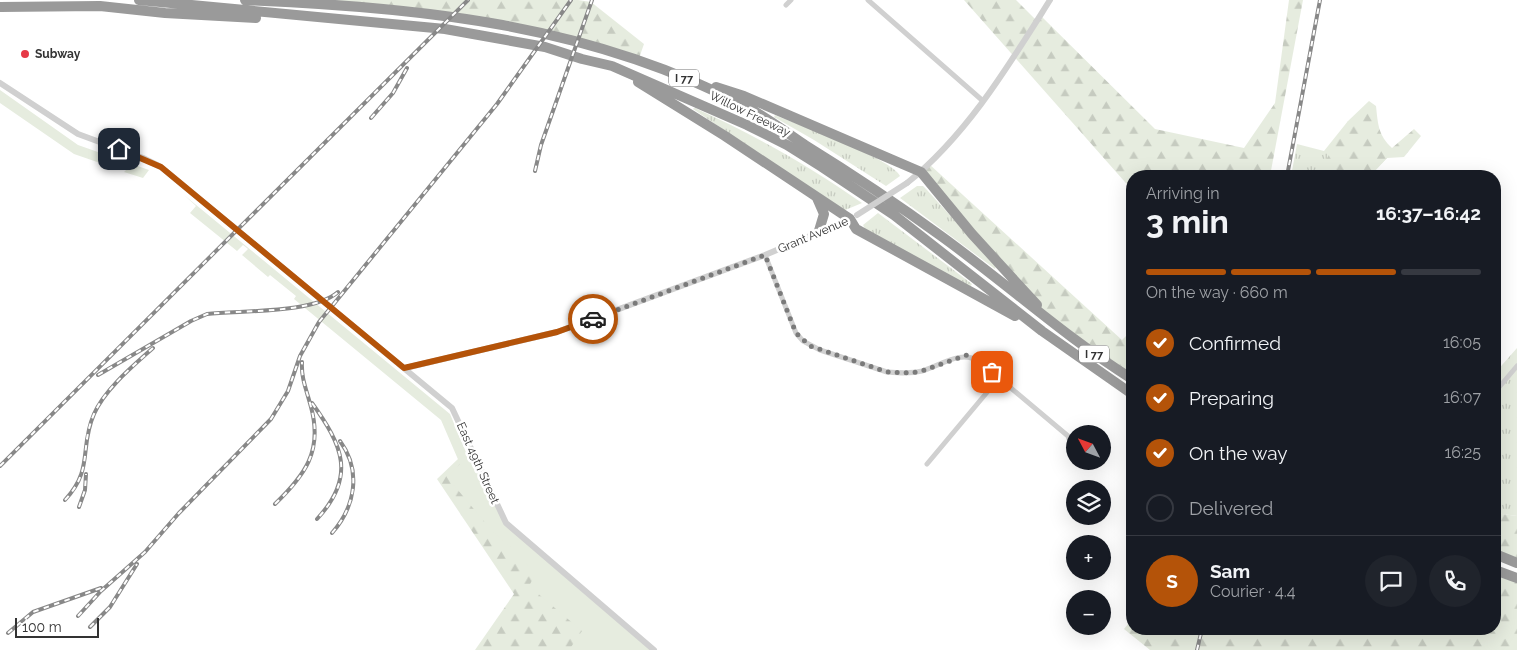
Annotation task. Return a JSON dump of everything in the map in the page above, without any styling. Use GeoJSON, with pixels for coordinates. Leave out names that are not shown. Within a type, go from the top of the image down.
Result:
{"type":"FeatureCollection","features":[{"type":"Feature","properties":{"kind":"highway","name":"Willow Freeway"},"geometry":{"type":"LineString","coordinates":[[139,0],[308,18],[445,29],[545,47],[612,66],[747,125],[801,154],[894,215],[1042,331],[1126,390]]}},
{"type":"Feature","properties":{"kind":"highway","name":"Willow Freeway"},"geometry":{"type":"LineString","coordinates":[[245,0],[374,7],[497,22],[556,36],[672,73],[748,108],[849,172],[942,237],[1056,326],[1126,376]]}},
{"type":"Feature","properties":{"kind":"highway"},"geometry":{"type":"LineString","coordinates":[[0,7],[100,6],[222,17],[308,18]]}},
{"type":"Feature","properties":{"kind":"highway"},"geometry":{"type":"LineString","coordinates":[[612,66],[725,136],[817,198],[853,217],[856,229],[1042,331]]}},
{"type":"Feature","properties":{"kind":"highway"},"geometry":{"type":"LineString","coordinates":[[672,73],[744,96],[921,172],[972,234],[1056,326]]}},
{"type":"Feature","properties":{"kind":"highway"},"geometry":{"type":"LineString","coordinates":[[817,198],[824,214],[818,234]]}},
{"type":"Feature","properties":{"kind":"highway"},"geometry":{"type":"LineString","coordinates":[[1501,556],[1517,563]]}},
{"type":"Feature","properties":{"kind":"highway"},"geometry":{"type":"LineString","coordinates":[[1501,572],[1517,578]]}},
{"type":"Feature","properties":{"kind":"street"},"geometry":{"type":"LineString","coordinates":[[786,5],[791,0]]}},
{"type":"Feature","properties":{"kind":"street"},"geometry":{"type":"LineString","coordinates":[[868,0],[983,101]]}},
{"type":"Feature","properties":{"kind":"street","name":"Grant Avenue"},"geometry":{"type":"LineString","coordinates":[[404,368],[557,332],[765,255],[818,234],[853,217],[907,184],[950,142],[983,101],[1050,0]]}},
{"type":"Feature","properties":{"kind":"street","name":"East 49th Street"},"geometry":{"type":"LineString","coordinates":[[0,83],[78,134],[161,167],[404,368],[457,416],[506,523],[654,650]]}},
{"type":"Feature","properties":{"kind":"street"},"geometry":{"type":"LineString","coordinates":[[765,255],[796,333],[810,346],[887,372],[900,373],[922,371],[967,355],[980,362],[1066,434]]}},
{"type":"Feature","properties":{"kind":"street"},"geometry":{"type":"LineString","coordinates":[[1501,385],[1517,366]]}},
{"type":"Feature","properties":{"kind":"street"},"geometry":{"type":"LineString","coordinates":[[927,464],[999,378]]}},
{"type":"Feature","properties":{"kind":"green space"},"geometry":{"type":"Polygon","coordinates":[[[245,0],[578,0],[591,2],[644,44],[638,61],[497,22],[245,0]]]}},
{"type":"Feature","properties":{"kind":"green space"},"geometry":{"type":"Polygon","coordinates":[[[964,0],[1016,0],[1036,20],[1040,15],[1155,129],[1244,148],[1275,103],[1289,0],[1303,0],[1271,170],[1126,170],[1126,183],[964,0]]]}},
{"type":"Feature","properties":{"kind":"green space"},"geometry":{"type":"Polygon","coordinates":[[[0,90],[78,145],[149,170],[143,178],[124,172],[127,169],[107,156],[100,163],[74,154],[0,103],[0,90]]]}},
{"type":"Feature","properties":{"kind":"green space"},"geometry":{"type":"Polygon","coordinates":[[[1369,101],[1376,106],[1381,134],[1392,148],[1414,129],[1421,136],[1404,157],[1387,158],[1376,170],[1320,170],[1348,121],[1369,101]]]}},
{"type":"Feature","properties":{"kind":"green space"},"geometry":{"type":"Polygon","coordinates":[[[695,108],[781,152],[822,176],[862,203],[843,211],[693,109],[695,108]]]}},
{"type":"Feature","properties":{"kind":"green space"},"geometry":{"type":"Polygon","coordinates":[[[775,115],[863,152],[893,169],[900,176],[886,186],[774,117],[775,115]]]}},
{"type":"Feature","properties":{"kind":"green space"},"geometry":{"type":"Polygon","coordinates":[[[1348,121],[1387,158],[1376,170],[1292,170],[1297,144],[1324,151],[1348,121]]]}},
{"type":"Feature","properties":{"kind":"green space"},"geometry":{"type":"Polygon","coordinates":[[[929,164],[1122,340],[1126,336],[1126,375],[1056,326],[921,172],[929,164]]]}},
{"type":"Feature","properties":{"kind":"green space"},"geometry":{"type":"Polygon","coordinates":[[[917,186],[923,186],[927,190],[996,266],[995,269],[900,198],[917,186]]]}},
{"type":"Feature","properties":{"kind":"green space"},"geometry":{"type":"Polygon","coordinates":[[[184,195],[450,414],[468,457],[474,451],[505,525],[654,650],[569,650],[582,631],[529,586],[535,575],[519,554],[493,532],[447,477],[460,464],[441,420],[294,299],[296,296],[270,275],[268,277],[242,255],[248,249],[243,245],[237,251],[190,213],[196,206],[184,195]]]}},
{"type":"Feature","properties":{"kind":"green space"},"geometry":{"type":"Polygon","coordinates":[[[878,213],[972,284],[970,287],[865,229],[863,225],[878,213]]]}},
{"type":"Feature","properties":{"kind":"green space"},"geometry":{"type":"Polygon","coordinates":[[[1517,348],[1517,516],[1501,514],[1501,366],[1517,348]]]}},
{"type":"Feature","properties":{"kind":"green space"},"geometry":{"type":"Polygon","coordinates":[[[472,451],[506,523],[653,650],[475,650],[514,594],[437,479],[458,459],[472,451]]]}},
{"type":"Feature","properties":{"kind":"green space"},"geometry":{"type":"Polygon","coordinates":[[[1501,514],[1517,516],[1517,563],[1501,556],[1501,514]]]}},
{"type":"Feature","properties":{"kind":"green space"},"geometry":{"type":"Polygon","coordinates":[[[1501,572],[1517,578],[1517,650],[1150,650],[1131,635],[1501,635],[1501,572]]]}},
{"type":"Feature","properties":{"kind":"railway"},"geometry":{"type":"LineString","coordinates":[[0,466],[468,0]]}},
{"type":"Feature","properties":{"kind":"railway"},"geometry":{"type":"LineString","coordinates":[[78,616],[101,591],[145,552],[179,513],[271,419],[288,391],[300,356],[319,322],[497,104],[571,0]]}},
{"type":"Feature","properties":{"kind":"railway"},"geometry":{"type":"LineString","coordinates":[[535,171],[541,145],[592,0]]}},
{"type":"Feature","properties":{"kind":"railway"},"geometry":{"type":"LineString","coordinates":[[1288,170],[1320,0]]}},
{"type":"Feature","properties":{"kind":"railway"},"geometry":{"type":"LineString","coordinates":[[371,118],[393,93],[407,68]]}},
{"type":"Feature","properties":{"kind":"railway"},"geometry":{"type":"LineString","coordinates":[[98,375],[191,321],[207,314],[295,308],[327,299],[338,292]]}},
{"type":"Feature","properties":{"kind":"railway"},"geometry":{"type":"LineString","coordinates":[[65,500],[80,478],[85,458],[87,437],[94,414],[99,405],[120,378],[153,348]]}},
{"type":"Feature","properties":{"kind":"railway"},"geometry":{"type":"LineString","coordinates":[[275,504],[303,472],[313,449],[315,437],[314,423],[303,379],[302,362]]}},
{"type":"Feature","properties":{"kind":"railway"},"geometry":{"type":"LineString","coordinates":[[312,403],[331,433],[341,461],[341,474],[337,489],[330,503],[317,519]]}},
{"type":"Feature","properties":{"kind":"railway"},"geometry":{"type":"LineString","coordinates":[[332,533],[346,512],[353,489],[351,464],[347,452],[340,441]]}},
{"type":"Feature","properties":{"kind":"railway"},"geometry":{"type":"LineString","coordinates":[[79,507],[85,490],[86,474]]}},
{"type":"Feature","properties":{"kind":"railway"},"geometry":{"type":"LineString","coordinates":[[90,627],[110,607],[137,564]]}},
{"type":"Feature","properties":{"kind":"railway"},"geometry":{"type":"LineString","coordinates":[[8,633],[33,612],[101,588]]}},
{"type":"Feature","properties":{"kind":"railway"},"geometry":{"type":"LineString","coordinates":[[1197,650],[1201,635]]}},
{"type":"Feature","properties":{"kind":"way so far"},"geometry":{"type":"LineString","coordinates":[[593,319],[765,255],[796,333],[810,346],[887,372],[910,373],[922,371],[967,355],[976,358],[992,372]]}},
{"type":"Feature","properties":{"kind":"place","name":"Subway"},"geometry":{"type":"Point","coordinates":[25,54]}},
{"type":"Feature","properties":{"kind":"route"},"geometry":{"type":"LineString","coordinates":[[119,149],[161,167],[404,368],[557,332],[593,319]]}}]}
